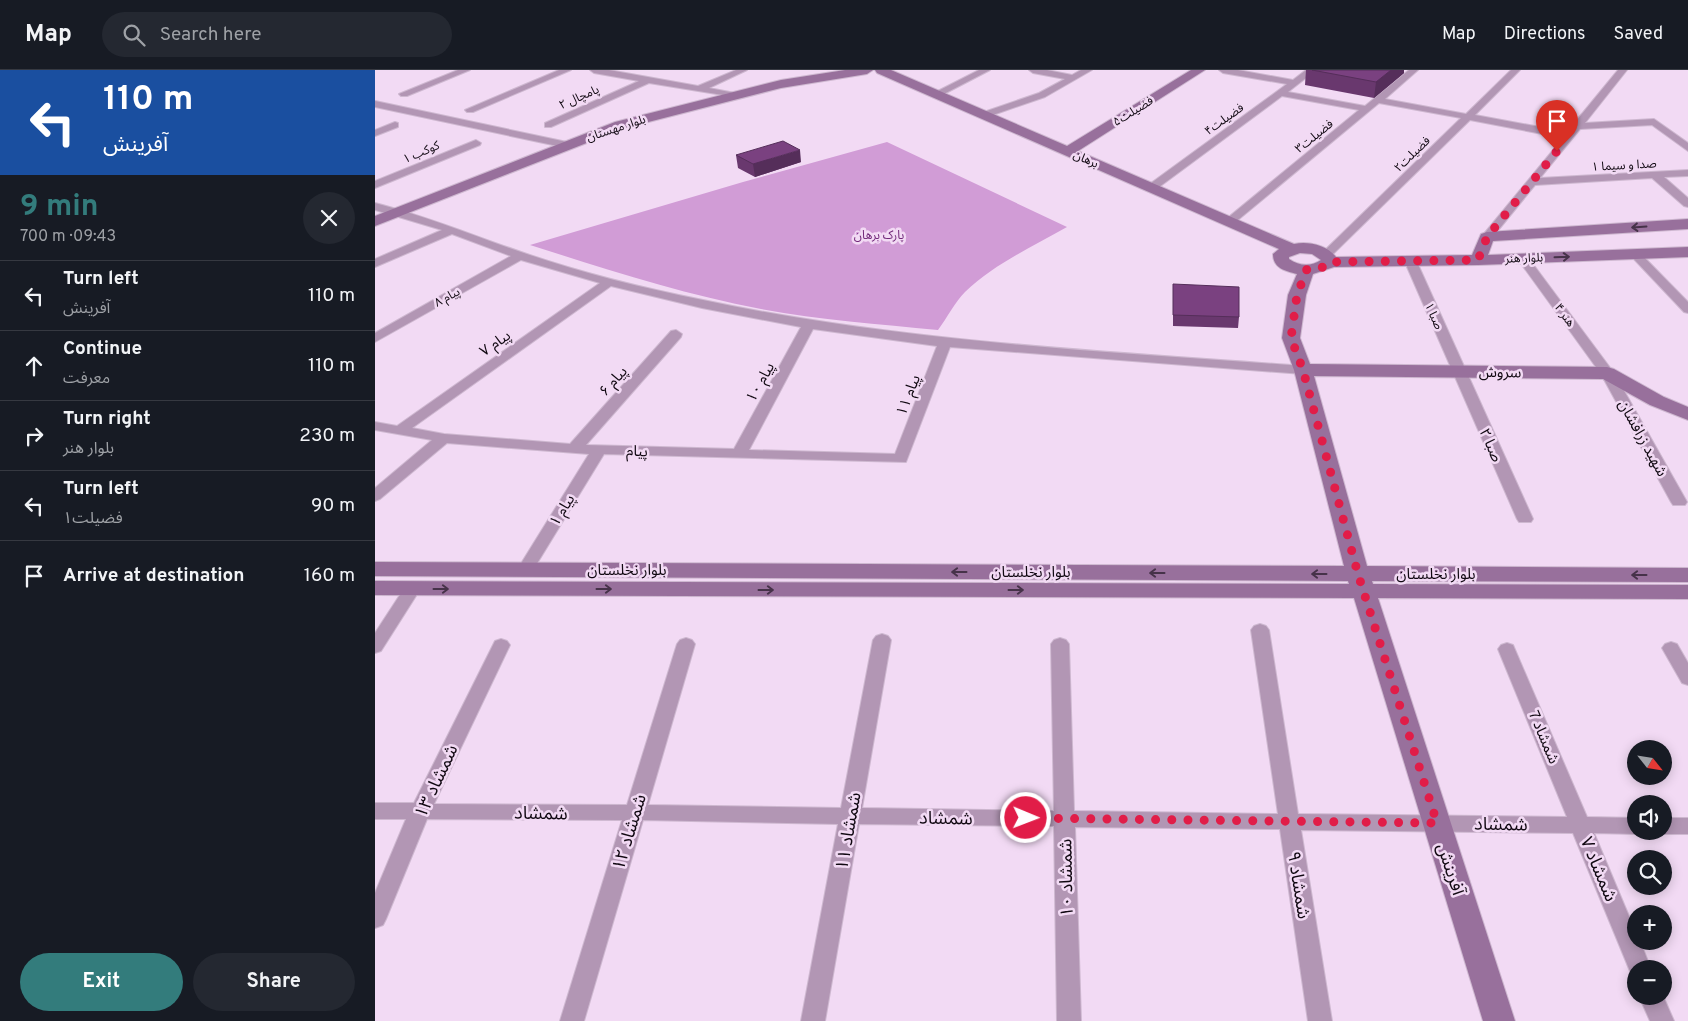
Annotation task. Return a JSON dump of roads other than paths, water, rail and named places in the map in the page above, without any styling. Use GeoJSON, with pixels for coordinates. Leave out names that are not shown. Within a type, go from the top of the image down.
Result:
{"type":"FeatureCollection","features":[{"type":"Feature","properties":{"kind":"street"},"geometry":{"type":"LineString","coordinates":[[404,94],[466,70]]}},
{"type":"Feature","properties":{"kind":"street"},"geometry":{"type":"LineString","coordinates":[[471,110],[567,70]]}},
{"type":"Feature","properties":{"kind":"street"},"geometry":{"type":"LineString","coordinates":[[593,70],[630,77],[647,75],[699,90],[732,96]]}},
{"type":"Feature","properties":{"kind":"street"},"geometry":{"type":"LineString","coordinates":[[699,90],[743,70]]}},
{"type":"Feature","properties":{"kind":"street","name":"بلوار مهستان"},"geometry":{"type":"LineString","coordinates":[[375,221],[620,125],[781,84],[867,70]]}},
{"type":"Feature","properties":{"kind":"street"},"geometry":{"type":"LineString","coordinates":[[937,94],[986,70]]}},
{"type":"Feature","properties":{"kind":"street"},"geometry":{"type":"LineString","coordinates":[[1033,70],[1074,78]]}},
{"type":"Feature","properties":{"kind":"street"},"geometry":{"type":"LineString","coordinates":[[984,115],[1041,95],[1088,70]]}},
{"type":"Feature","properties":{"kind":"street","name":"فضیلت۵"},"geometry":{"type":"LineString","coordinates":[[1067,152],[1199,70]]}},
{"type":"Feature","properties":{"kind":"street"},"geometry":{"type":"LineString","coordinates":[[1223,70],[1295,83]]}},
{"type":"Feature","properties":{"kind":"street","name":"فضیلت۴"},"geometry":{"type":"LineString","coordinates":[[1151,188],[1312,70]]}},
{"type":"Feature","properties":{"kind":"street","name":"فضیلت۲"},"geometry":{"type":"LineString","coordinates":[[1328,258],[1515,70]]}},
{"type":"Feature","properties":{"kind":"street"},"geometry":{"type":"LineString","coordinates":[[1478,260],[1487,237],[1623,70]]}},
{"type":"Feature","properties":{"kind":"street","name":"برهان"},"geometry":{"type":"LineString","coordinates":[[887,71],[1067,152],[1291,249],[1314,250],[1328,258]]}},
{"type":"Feature","properties":{"kind":"street"},"geometry":{"type":"LineString","coordinates":[[1395,72],[1412,72]]}},
{"type":"Feature","properties":{"kind":"street","name":"فضیلت۳"},"geometry":{"type":"LineString","coordinates":[[1229,222],[1412,72]]}},
{"type":"Feature","properties":{"kind":"street","name":"پامچال ۲"},"geometry":{"type":"LineString","coordinates":[[548,125],[647,75]]}},
{"type":"Feature","properties":{"kind":"street"},"geometry":{"type":"LineString","coordinates":[[1281,93],[1367,109]]}},
{"type":"Feature","properties":{"kind":"street"},"geometry":{"type":"LineString","coordinates":[[1378,100],[1570,136]]}},
{"type":"Feature","properties":{"kind":"street"},"geometry":{"type":"LineString","coordinates":[[375,104],[567,145]]}},
{"type":"Feature","properties":{"kind":"street"},"geometry":{"type":"LineString","coordinates":[[1577,126],[1654,122],[1688,148]]}},
{"type":"Feature","properties":{"kind":"street"},"geometry":{"type":"LineString","coordinates":[[375,133],[395,125]]}},
{"type":"Feature","properties":{"kind":"street","name":"کوکب ۱"},"geometry":{"type":"LineString","coordinates":[[375,185],[476,143]]}},
{"type":"Feature","properties":{"kind":"street","name":"صدا و سیما ۱"},"geometry":{"type":"LineString","coordinates":[[1532,182],[1688,173]]}},
{"type":"Feature","properties":{"kind":"street"},"geometry":{"type":"LineString","coordinates":[[1655,176],[1688,204]]}},
{"type":"Feature","properties":{"kind":"street"},"geometry":{"type":"LineString","coordinates":[[375,206],[452,230],[520,256],[609,282],[703,304],[809,325],[945,344],[1303,370]]}},
{"type":"Feature","properties":{"kind":"street","name":"بلوار هنر"},"geometry":{"type":"LineString","coordinates":[[1487,237],[1688,224]]}},
{"type":"Feature","properties":{"kind":"street"},"geometry":{"type":"LineString","coordinates":[[375,263],[452,230]]}},
{"type":"Feature","properties":{"kind":"street"},"geometry":{"type":"LineString","coordinates":[[1291,249],[1281,254],[1281,261],[1291,267],[1307,269],[1324,267],[1328,258]]}},
{"type":"Feature","properties":{"kind":"street","name":"بلوار هنر"},"geometry":{"type":"LineString","coordinates":[[1328,258],[1478,260],[1688,252]]}},
{"type":"Feature","properties":{"kind":"street"},"geometry":{"type":"LineString","coordinates":[[1635,254],[1688,309]]}},
{"type":"Feature","properties":{"kind":"street","name":"پیام ۸"},"geometry":{"type":"LineString","coordinates":[[375,338],[520,256]]}},
{"type":"Feature","properties":{"kind":"street","name":"هنر ۴"},"geometry":{"type":"LineString","coordinates":[[1523,258],[1607,373]]}},
{"type":"Feature","properties":{"kind":"street","name":"صبا ۱"},"geometry":{"type":"LineString","coordinates":[[1410,260],[1458,371]]}},
{"type":"Feature","properties":{"kind":"street","name":"آفرینش"},"geometry":{"type":"LineString","coordinates":[[1307,269],[1297,295],[1291,338],[1303,370],[1361,583],[1499,1021]]}},
{"type":"Feature","properties":{"kind":"street","name":"پیام ۷"},"geometry":{"type":"LineString","coordinates":[[399,431],[609,282]]}},
{"type":"Feature","properties":{"kind":"street","name":"پیام ۱۰"},"geometry":{"type":"LineString","coordinates":[[739,454],[809,325]]}},
{"type":"Feature","properties":{"kind":"street","name":"پیام ۶"},"geometry":{"type":"LineString","coordinates":[[574,449],[676,334]]}},
{"type":"Feature","properties":{"kind":"street","name":"پیام ۱۱"},"geometry":{"type":"LineString","coordinates":[[901,459],[945,344]]}},
{"type":"Feature","properties":{"kind":"street","name":"سروش"},"geometry":{"type":"LineString","coordinates":[[1303,370],[1607,373],[1679,405],[1688,414]]}},
{"type":"Feature","properties":{"kind":"street","name":"صبا ۲"},"geometry":{"type":"LineString","coordinates":[[1458,371],[1525,519]]}},
{"type":"Feature","properties":{"kind":"street","name":"شهید زرافشان"},"geometry":{"type":"LineString","coordinates":[[1607,373],[1679,502]]}},
{"type":"Feature","properties":{"kind":"street","name":"پیام"},"geometry":{"type":"LineString","coordinates":[[375,426],[443,438],[574,449],[901,459]]}},
{"type":"Feature","properties":{"kind":"street"},"geometry":{"type":"LineString","coordinates":[[375,496],[443,438]]}},
{"type":"Feature","properties":{"kind":"street","name":"پیام ۱"},"geometry":{"type":"LineString","coordinates":[[525,570],[599,450]]}},
{"type":"Feature","properties":{"kind":"street","name":"بلوار نخلستان"},"geometry":{"type":"LineString","coordinates":[[375,569],[419,579],[1361,583],[1688,575]]}},
{"type":"Feature","properties":{"kind":"street","name":"بلوار نخلستان"},"geometry":{"type":"LineString","coordinates":[[375,588],[419,579],[525,570],[1361,583],[1688,592]]}},
{"type":"Feature","properties":{"kind":"street"},"geometry":{"type":"LineString","coordinates":[[375,647],[419,579]]}},
{"type":"Feature","properties":{"kind":"street","name":"شمشاد ۹"},"geometry":{"type":"LineString","coordinates":[[1260,630],[1320,1021]]}},
{"type":"Feature","properties":{"kind":"street","name":"شمشاد ۱۱"},"geometry":{"type":"LineString","coordinates":[[813,1021],[882,640]]}},
{"type":"Feature","properties":{"kind":"street","name":"شمشاد ۱۲"},"geometry":{"type":"LineString","coordinates":[[572,1021],[686,644]]}},
{"type":"Feature","properties":{"kind":"street","name":"شمشاد ۱۰"},"geometry":{"type":"LineString","coordinates":[[1060,644],[1069,1021]]}},
{"type":"Feature","properties":{"kind":"street","name":"شمشاد ۱۳"},"geometry":{"type":"LineString","coordinates":[[375,919],[421,811],[501,645]]}},
{"type":"Feature","properties":{"kind":"street"},"geometry":{"type":"LineString","coordinates":[[1671,648],[1688,678]]}},
{"type":"Feature","properties":{"kind":"street","name":"شمشاد 7"},"geometry":{"type":"LineString","coordinates":[[1507,650],[1580,825]]}},
{"type":"Feature","properties":{"kind":"street","name":"شمشاد"},"geometry":{"type":"LineString","coordinates":[[375,811],[635,814],[722,813],[1627,826]]}},
{"type":"Feature","properties":{"kind":"street","name":"شمشاد ۷"},"geometry":{"type":"LineString","coordinates":[[1580,825],[1636,960]]}},
{"type":"Feature","properties":{"kind":"street"},"geometry":{"type":"LineString","coordinates":[[1672,826],[1688,826]]}},
{"type":"Feature","properties":{"kind":"street"},"geometry":{"type":"LineString","coordinates":[[1655,1005],[1662,1021]]}},
{"type":"Feature","properties":{"kind":"park label","name":"پارک برهان"},"geometry":{"type":"Point","coordinates":[879,235]}}]}
